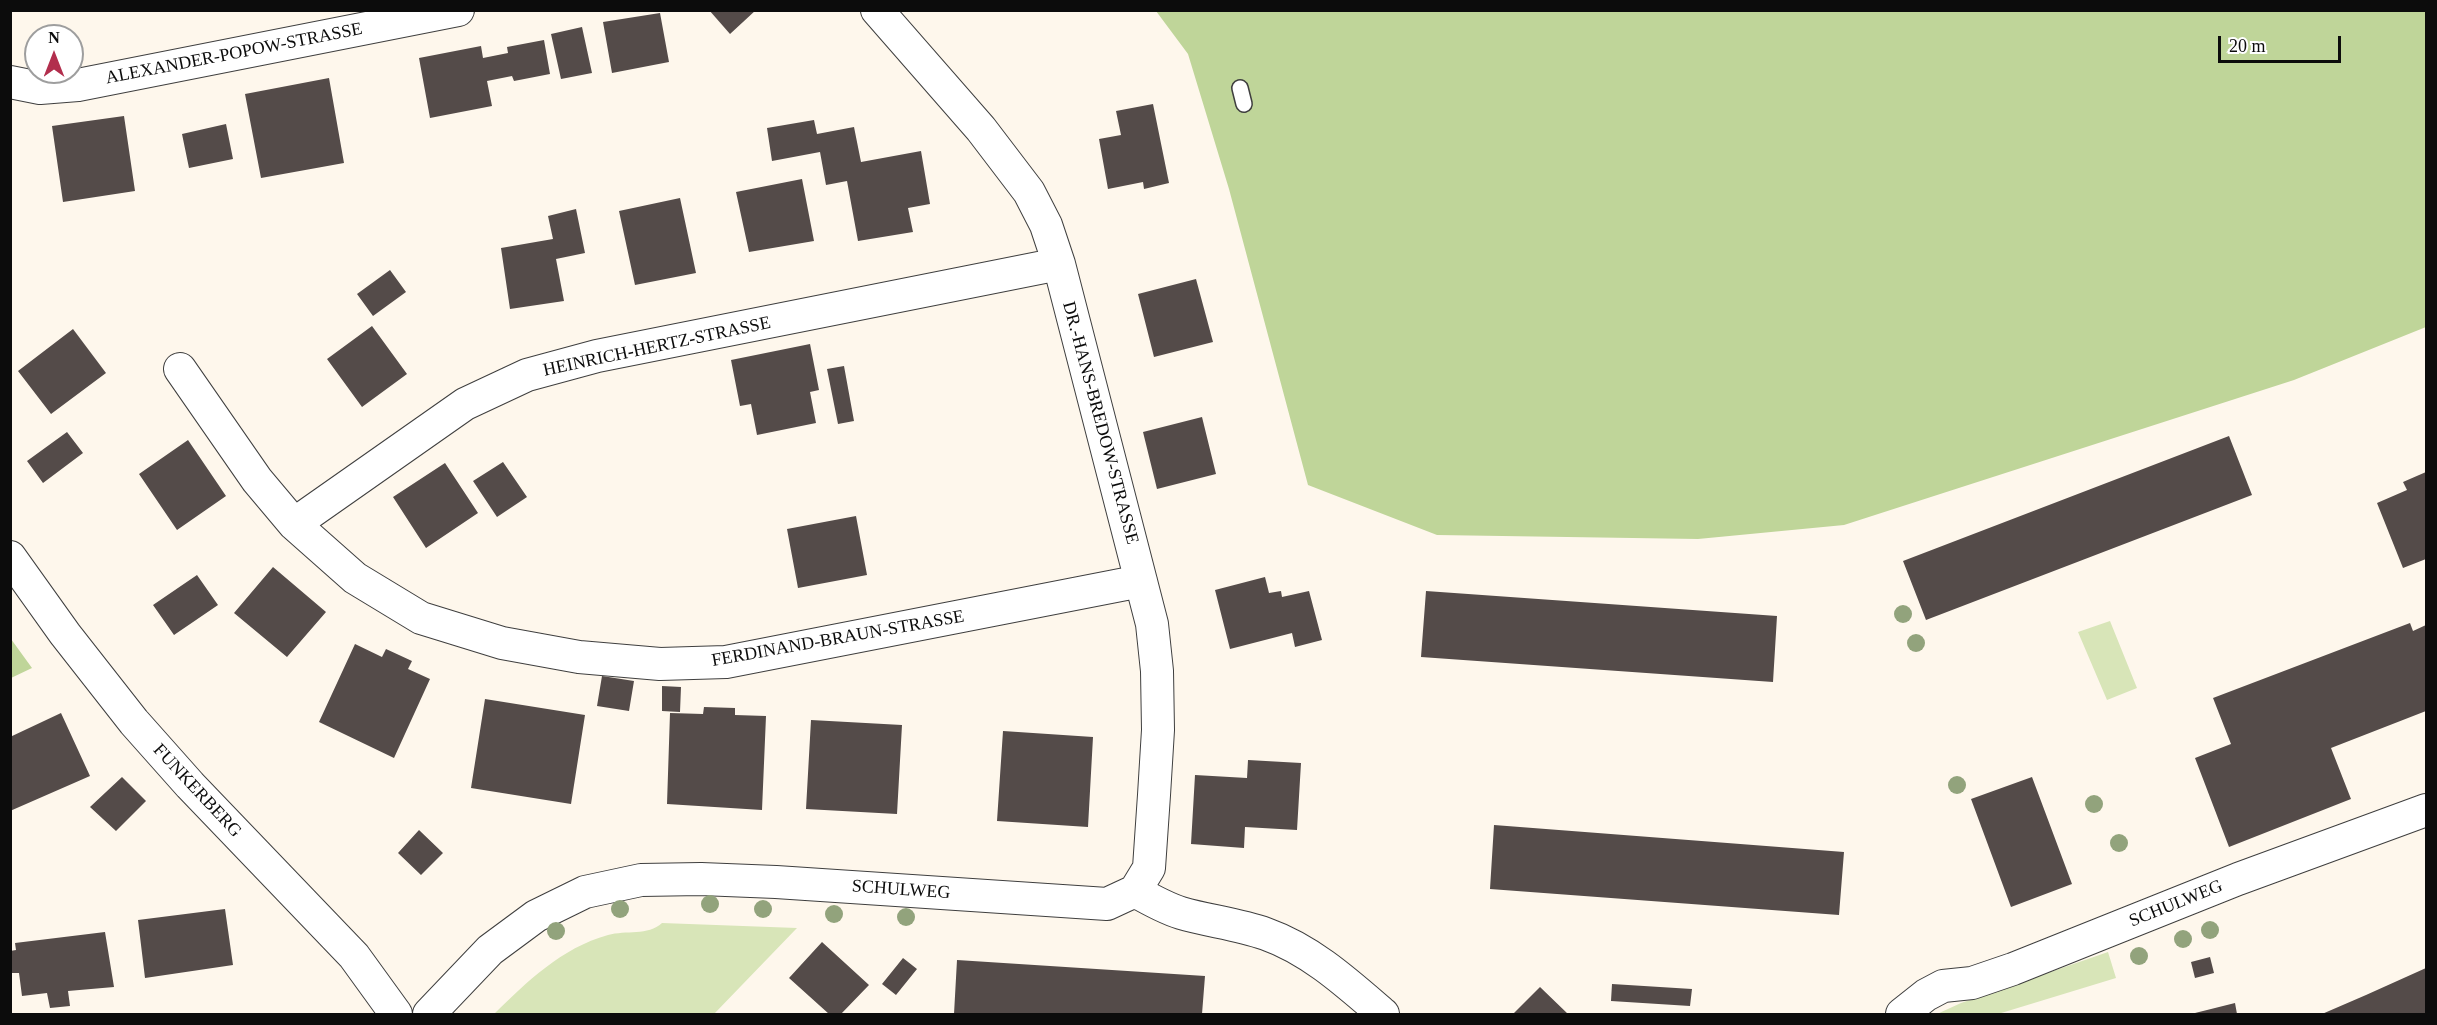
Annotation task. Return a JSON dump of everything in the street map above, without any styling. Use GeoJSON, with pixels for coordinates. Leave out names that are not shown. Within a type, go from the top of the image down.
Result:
{"type":"FeatureCollection","features":[{"type":"Feature","properties":{"kind":"street","name":"ALEXANDER-POPOW-STRASSE"},"geometry":{"type":"LineString","coordinates":[[10,82],[40,88],[78,85],[458,10]]}},
{"type":"Feature","properties":{"kind":"street","name":"DR.-HANS-BREDOW-STRASSE"},"geometry":{"type":"LineString","coordinates":[[878,10],[981,129],[1029,192],[1046,225],[1059,264],[1152,624],[1157,671],[1158,730],[1149,868],[1135,891]]}},
{"type":"Feature","properties":{"kind":"street","name":"HEINRICH-HERTZ-STRASSE"},"geometry":{"type":"LineString","coordinates":[[294,524],[465,404],[527,375],[597,357],[1059,264]]}},
{"type":"Feature","properties":{"kind":"street","name":"FERDINAND-BRAUN-STRASSE"},"geometry":{"type":"LineString","coordinates":[[180,369],[257,480],[294,524],[355,578],[421,618],[502,643],[579,657],[660,664],[726,662],[1141,581]]}},
{"type":"Feature","properties":{"kind":"street","name":"FUNKERBERG"},"geometry":{"type":"LineString","coordinates":[[10,557],[65,634],[134,722],[190,785],[354,956],[396,1014]]}},
{"type":"Feature","properties":{"kind":"street","name":"SCHULWEG"},"geometry":{"type":"LineString","coordinates":[[1914,1005],[1943,986],[1972,983],[2013,969],[2238,879],[2427,810]]}},
{"type":"Feature","properties":{"kind":"street","name":"SCHULWEG"},"geometry":{"type":"LineString","coordinates":[[429,1014],[490,950],[536,916],[585,892],[641,880],[701,879],[776,882],[1107,904],[1135,891]]}},
{"type":"Feature","properties":{"kind":"street"},"geometry":{"type":"LineString","coordinates":[[1135,891],[1180,913],[1221,921],[1267,934],[1293,946],[1336,973],[1383,1014]]}},
{"type":"Feature","properties":{"kind":"lane"},"geometry":{"type":"LineString","coordinates":[[1240,88],[1244,104]]}},
{"type":"Feature","properties":{"kind":"green space"},"geometry":{"type":"Polygon","coordinates":[[[1156,11],[2426,11],[2426,327],[2294,380],[1844,525],[1698,539],[1437,535],[1308,485],[1229,189],[1188,54],[1156,11]]]}},
{"type":"Feature","properties":{"kind":"green space"},"geometry":{"type":"Polygon","coordinates":[[[2110,621],[2137,688],[2107,700],[2078,632],[2110,621]]]}},
{"type":"Feature","properties":{"kind":"green space"},"geometry":{"type":"Polygon","coordinates":[[[11,639],[32,668],[10,678],[11,639]]]}},
{"type":"Feature","properties":{"kind":"green space"},"geometry":{"type":"Polygon","coordinates":[[[662,923],[797,928],[714,1014],[494,1014],[532,978],[575,948],[608,935],[650,930],[662,923]]]}},
{"type":"Feature","properties":{"kind":"green space"},"geometry":{"type":"Polygon","coordinates":[[[2108,952],[2116,978],[1998,1014],[1937,1014],[1961,1003],[2108,952]]]}},
{"type":"Feature","properties":{"kind":"building"},"geometry":{"type":"Polygon","coordinates":[[[709,10],[756,10],[730,34],[709,10]]]}},
{"type":"Feature","properties":{"kind":"building"},"geometry":{"type":"Polygon","coordinates":[[[660,13],[669,62],[612,73],[603,22],[660,13]]]}},
{"type":"Feature","properties":{"kind":"building"},"geometry":{"type":"Polygon","coordinates":[[[582,27],[592,73],[561,79],[551,34],[582,27]]]}},
{"type":"Feature","properties":{"kind":"building"},"geometry":{"type":"Polygon","coordinates":[[[544,40],[550,74],[514,81],[512,76],[487,81],[492,106],[430,118],[419,58],[481,46],[483,58],[508,53],[507,47],[544,40]]]}},
{"type":"Feature","properties":{"kind":"building"},"geometry":{"type":"Polygon","coordinates":[[[329,78],[344,163],[261,178],[245,94],[329,78]]]}},
{"type":"Feature","properties":{"kind":"building"},"geometry":{"type":"Polygon","coordinates":[[[1153,104],[1169,183],[1144,189],[1143,182],[1108,189],[1099,139],[1121,135],[1116,111],[1153,104]]]}},
{"type":"Feature","properties":{"kind":"building"},"geometry":{"type":"Polygon","coordinates":[[[124,116],[135,191],[63,202],[52,126],[124,116]]]}},
{"type":"Feature","properties":{"kind":"building"},"geometry":{"type":"Polygon","coordinates":[[[814,120],[817,134],[854,127],[861,162],[921,151],[930,204],[908,208],[913,232],[858,241],[847,181],[826,185],[820,152],[772,161],[767,128],[814,120]]]}},
{"type":"Feature","properties":{"kind":"building"},"geometry":{"type":"Polygon","coordinates":[[[226,124],[233,159],[189,168],[182,134],[226,124]]]}},
{"type":"Feature","properties":{"kind":"building"},"geometry":{"type":"Polygon","coordinates":[[[802,179],[814,241],[749,252],[736,192],[802,179]]]}},
{"type":"Feature","properties":{"kind":"building"},"geometry":{"type":"Polygon","coordinates":[[[680,198],[696,273],[635,285],[619,211],[680,198]]]}},
{"type":"Feature","properties":{"kind":"building"},"geometry":{"type":"Polygon","coordinates":[[[576,209],[585,253],[556,259],[564,301],[510,309],[501,248],[553,239],[548,216],[576,209]]]}},
{"type":"Feature","properties":{"kind":"building"},"geometry":{"type":"Polygon","coordinates":[[[390,270],[406,292],[373,316],[357,294],[390,270]]]}},
{"type":"Feature","properties":{"kind":"building"},"geometry":{"type":"Polygon","coordinates":[[[1196,279],[1213,342],[1154,357],[1138,294],[1196,279]]]}},
{"type":"Feature","properties":{"kind":"building"},"geometry":{"type":"Polygon","coordinates":[[[372,326],[407,374],[362,407],[327,359],[372,326]]]}},
{"type":"Feature","properties":{"kind":"building"},"geometry":{"type":"Polygon","coordinates":[[[73,329],[106,373],[51,414],[18,371],[73,329]]]}},
{"type":"Feature","properties":{"kind":"building"},"geometry":{"type":"Polygon","coordinates":[[[810,344],[819,390],[810,392],[816,423],[757,435],[751,404],[740,406],[731,360],[810,344]]]}},
{"type":"Feature","properties":{"kind":"building"},"geometry":{"type":"Polygon","coordinates":[[[844,366],[854,421],[838,424],[827,369],[844,366]]]}},
{"type":"Feature","properties":{"kind":"building"},"geometry":{"type":"Polygon","coordinates":[[[1202,417],[1216,474],[1157,489],[1143,432],[1202,417]]]}},
{"type":"Feature","properties":{"kind":"building"},"geometry":{"type":"Polygon","coordinates":[[[67,432],[83,453],[43,483],[27,461],[67,432]]]}},
{"type":"Feature","properties":{"kind":"building"},"geometry":{"type":"Polygon","coordinates":[[[2229,436],[2252,495],[1926,620],[1903,561],[2229,436]]]}},
{"type":"Feature","properties":{"kind":"building"},"geometry":{"type":"Polygon","coordinates":[[[188,440],[226,496],[177,530],[139,474],[188,440]]]}},
{"type":"Feature","properties":{"kind":"building"},"geometry":{"type":"Polygon","coordinates":[[[503,462],[527,497],[497,517],[473,481],[503,462]]]}},
{"type":"Feature","properties":{"kind":"building"},"geometry":{"type":"Polygon","coordinates":[[[445,463],[478,513],[426,548],[393,497],[445,463]]]}},
{"type":"Feature","properties":{"kind":"building"},"geometry":{"type":"Polygon","coordinates":[[[2426,472],[2426,559],[2403,568],[2377,503],[2407,490],[2403,482],[2426,472]]]}},
{"type":"Feature","properties":{"kind":"building"},"geometry":{"type":"Polygon","coordinates":[[[856,516],[867,575],[798,588],[787,529],[856,516]]]}},
{"type":"Feature","properties":{"kind":"building"},"geometry":{"type":"Polygon","coordinates":[[[273,567],[326,612],[287,657],[234,613],[273,567]]]}},
{"type":"Feature","properties":{"kind":"building"},"geometry":{"type":"Polygon","coordinates":[[[197,575],[218,605],[174,635],[153,605],[197,575]]]}},
{"type":"Feature","properties":{"kind":"building"},"geometry":{"type":"Polygon","coordinates":[[[1265,577],[1269,593],[1281,591],[1282,597],[1309,591],[1322,640],[1295,647],[1292,633],[1230,649],[1215,590],[1265,577]]]}},
{"type":"Feature","properties":{"kind":"building"},"geometry":{"type":"Polygon","coordinates":[[[1426,591],[1777,616],[1773,682],[1421,657],[1426,591]]]}},
{"type":"Feature","properties":{"kind":"building"},"geometry":{"type":"Polygon","coordinates":[[[2410,623],[2413,631],[2426,625],[2426,711],[2331,748],[2351,799],[2229,847],[2195,758],[2231,744],[2213,698],[2410,623]]]}},
{"type":"Feature","properties":{"kind":"building"},"geometry":{"type":"Polygon","coordinates":[[[355,644],[382,657],[386,649],[412,661],[408,669],[430,679],[394,758],[319,722],[355,644]]]}},
{"type":"Feature","properties":{"kind":"building"},"geometry":{"type":"Polygon","coordinates":[[[602,676],[634,681],[629,711],[597,706],[602,676]]]}},
{"type":"Feature","properties":{"kind":"building"},"geometry":{"type":"Polygon","coordinates":[[[662,686],[681,687],[680,712],[662,711],[662,686]]]}},
{"type":"Feature","properties":{"kind":"building"},"geometry":{"type":"Polygon","coordinates":[[[485,699],[585,715],[571,804],[471,788],[485,699]]]}},
{"type":"Feature","properties":{"kind":"building"},"geometry":{"type":"Polygon","coordinates":[[[704,707],[735,708],[735,715],[766,716],[762,810],[667,804],[670,713],[703,714],[704,707]]]}},
{"type":"Feature","properties":{"kind":"building"},"geometry":{"type":"Polygon","coordinates":[[[61,713],[90,776],[10,811],[10,737],[61,713]]]}},
{"type":"Feature","properties":{"kind":"building"},"geometry":{"type":"Polygon","coordinates":[[[811,720],[902,725],[897,814],[806,809],[811,720]]]}},
{"type":"Feature","properties":{"kind":"building"},"geometry":{"type":"Polygon","coordinates":[[[1003,731],[1093,737],[1088,827],[997,821],[1003,731]]]}},
{"type":"Feature","properties":{"kind":"building"},"geometry":{"type":"Polygon","coordinates":[[[1248,760],[1301,763],[1297,830],[1245,827],[1244,848],[1191,844],[1195,775],[1247,778],[1248,760]]]}},
{"type":"Feature","properties":{"kind":"building"},"geometry":{"type":"Polygon","coordinates":[[[122,777],[146,801],[116,831],[90,807],[122,777]]]}},
{"type":"Feature","properties":{"kind":"building"},"geometry":{"type":"Polygon","coordinates":[[[2032,777],[2072,884],[2011,907],[1971,799],[2032,777]]]}},
{"type":"Feature","properties":{"kind":"building"},"geometry":{"type":"Polygon","coordinates":[[[1494,825],[1844,852],[1839,915],[1490,889],[1494,825]]]}},
{"type":"Feature","properties":{"kind":"building"},"geometry":{"type":"Polygon","coordinates":[[[419,830],[443,853],[421,875],[398,853],[419,830]]]}},
{"type":"Feature","properties":{"kind":"building"},"geometry":{"type":"Polygon","coordinates":[[[225,909],[233,965],[145,978],[138,920],[225,909]]]}},
{"type":"Feature","properties":{"kind":"building"},"geometry":{"type":"Polygon","coordinates":[[[105,932],[114,987],[68,991],[70,1006],[50,1008],[47,993],[22,996],[19,973],[10,973],[10,951],[16,950],[15,943],[105,932]]]}},
{"type":"Feature","properties":{"kind":"building"},"geometry":{"type":"Polygon","coordinates":[[[822,942],[869,985],[841,1014],[829,1014],[789,978],[822,942]]]}},
{"type":"Feature","properties":{"kind":"building"},"geometry":{"type":"Polygon","coordinates":[[[2210,957],[2214,973],[2195,978],[2191,962],[2210,957]]]}},
{"type":"Feature","properties":{"kind":"building"},"geometry":{"type":"Polygon","coordinates":[[[903,958],[917,969],[896,995],[882,984],[903,958]]]}},
{"type":"Feature","properties":{"kind":"building"},"geometry":{"type":"Polygon","coordinates":[[[957,960],[1205,976],[1202,1014],[954,1014],[957,960]]]}},
{"type":"Feature","properties":{"kind":"building"},"geometry":{"type":"Polygon","coordinates":[[[2426,968],[2426,1014],[2322,1014],[2366,995],[2426,968]]]}},
{"type":"Feature","properties":{"kind":"building"},"geometry":{"type":"Polygon","coordinates":[[[1612,984],[1692,989],[1690,1006],[1611,1001],[1612,984]]]}},
{"type":"Feature","properties":{"kind":"building"},"geometry":{"type":"Polygon","coordinates":[[[1540,987],[1568,1014],[1513,1014],[1540,987]]]}},
{"type":"Feature","properties":{"kind":"building"},"geometry":{"type":"Polygon","coordinates":[[[2235,1003],[2237,1014],[2191,1014],[2235,1003]]]}}]}
